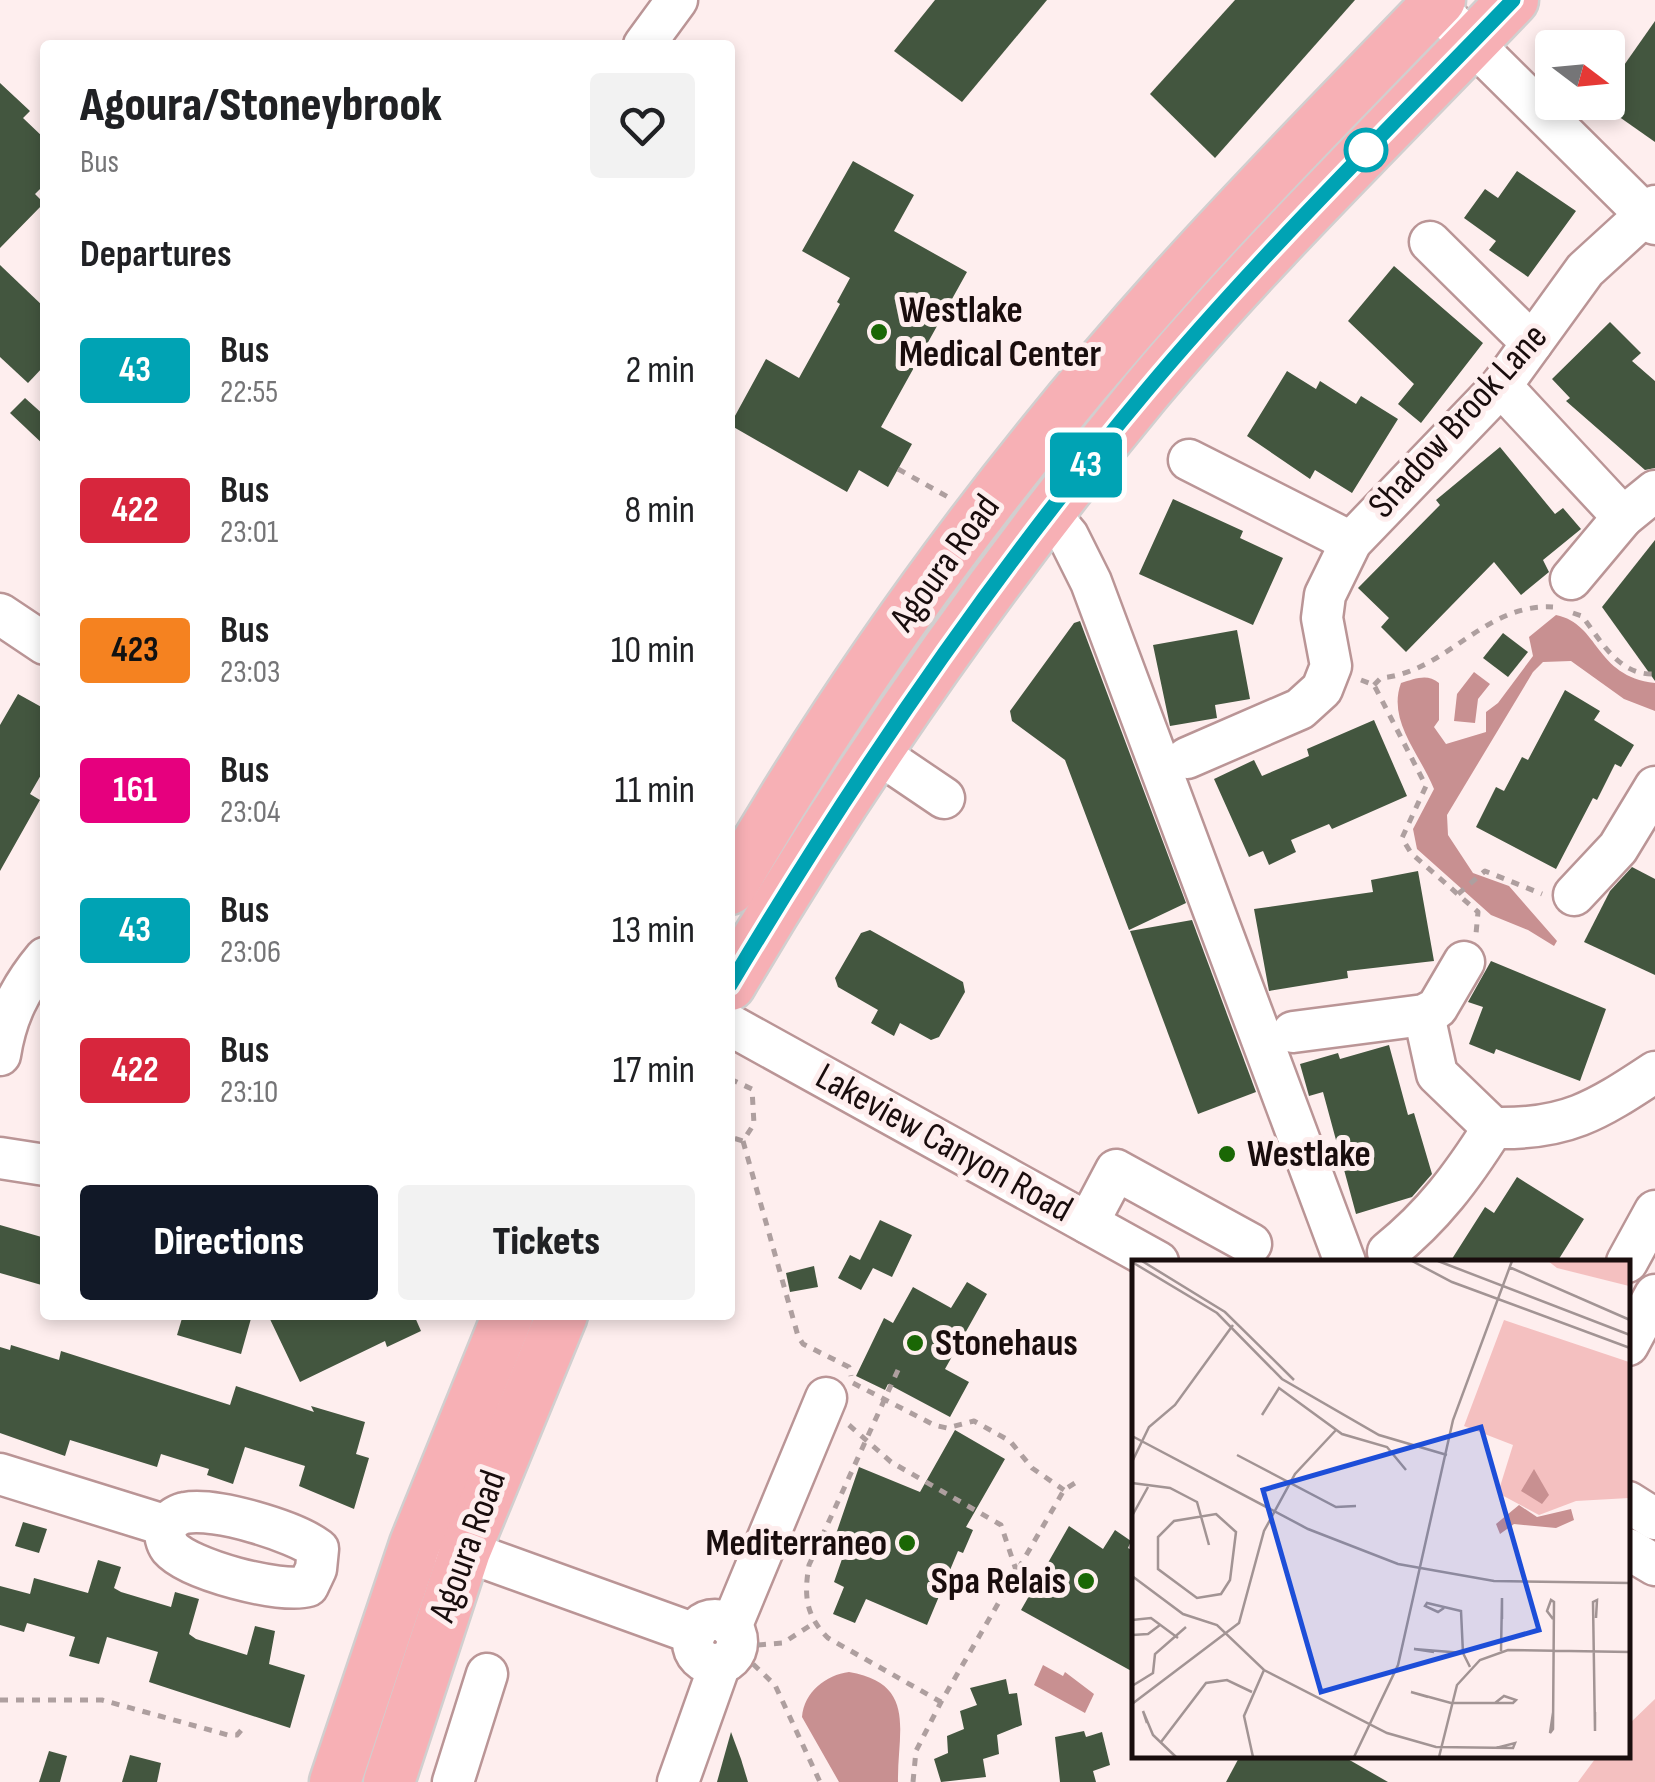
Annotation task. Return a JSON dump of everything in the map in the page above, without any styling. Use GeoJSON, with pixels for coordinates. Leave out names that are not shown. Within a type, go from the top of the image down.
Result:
{"type":"FeatureCollection","features":[{"type":"Feature","properties":{"kind":"main road","name":"Agoura Road"},"geometry":{"type":"LineString","coordinates":[[735,881],[810,754],[982,510],[1175,279],[1445,15],[1513,0]]}},
{"type":"Feature","properties":{"kind":"main road","name":"Agoura Road"},"geometry":{"type":"LineString","coordinates":[[735,977],[876,752],[1048,512],[1263,259],[1445,15]]}},
{"type":"Feature","properties":{"kind":"main road","name":"Agoura Road"},"geometry":{"type":"LineString","coordinates":[[336,1782],[418,1534],[506,1320]]}},
{"type":"Feature","properties":{"kind":"main road","name":"Agoura Road"},"geometry":{"type":"LineString","coordinates":[[389,1782],[465,1551],[560,1320]]}},
{"type":"Feature","properties":{"kind":"street"},"geometry":{"type":"LineString","coordinates":[[648,40],[677,0]]}},
{"type":"Feature","properties":{"kind":"street"},"geometry":{"type":"LineString","coordinates":[[1445,15],[1652,215]]}},
{"type":"Feature","properties":{"kind":"street","name":"Shadow Brook Lane"},"geometry":{"type":"LineString","coordinates":[[1331,666],[1322,618],[1324,595],[1350,542],[1502,386],[1584,270],[1652,215]]}},
{"type":"Feature","properties":{"kind":"street"},"geometry":{"type":"LineString","coordinates":[[1430,242],[1532,343]]}},
{"type":"Feature","properties":{"kind":"street"},"geometry":{"type":"LineString","coordinates":[[1502,386],[1623,516]]}},
{"type":"Feature","properties":{"kind":"street"},"geometry":{"type":"LineString","coordinates":[[1189,460],[1350,542]]}},
{"type":"Feature","properties":{"kind":"street"},"geometry":{"type":"LineString","coordinates":[[1571,579],[1623,516],[1655,491]]}},
{"type":"Feature","properties":{"kind":"street"},"geometry":{"type":"LineString","coordinates":[[1048,512],[1068,536],[1091,582],[1344,1260]]}},
{"type":"Feature","properties":{"kind":"street"},"geometry":{"type":"LineString","coordinates":[[0,614],[40,641]]}},
{"type":"Feature","properties":{"kind":"street"},"geometry":{"type":"LineString","coordinates":[[1187,758],[1300,708],[1322,689],[1331,666]]}},
{"type":"Feature","properties":{"kind":"street"},"geometry":{"type":"LineString","coordinates":[[876,752],[944,798]]}},
{"type":"Feature","properties":{"kind":"street"},"geometry":{"type":"LineString","coordinates":[[1574,895],[1650,810]]}},
{"type":"Feature","properties":{"kind":"street"},"geometry":{"type":"LineString","coordinates":[[1293,1032],[1424,1015],[1438,1008],[1464,962]]}},
{"type":"Feature","properties":{"kind":"street"},"geometry":{"type":"LineString","coordinates":[[0,1055],[4,1025],[24,983],[40,964]]}},
{"type":"Feature","properties":{"kind":"street"},"geometry":{"type":"LineString","coordinates":[[1424,1015],[1437,1074],[1493,1128],[1552,1124],[1593,1114],[1655,1072]]}},
{"type":"Feature","properties":{"kind":"street","name":"Lakeview Canyon Road"},"geometry":{"type":"LineString","coordinates":[[735,1028],[1154,1260]]}},
{"type":"Feature","properties":{"kind":"street"},"geometry":{"type":"LineString","coordinates":[[1388,1252],[1422,1225],[1453,1191],[1493,1128]]}},
{"type":"Feature","properties":{"kind":"street"},"geometry":{"type":"LineString","coordinates":[[0,1158],[40,1164]]}},
{"type":"Feature","properties":{"kind":"street"},"geometry":{"type":"LineString","coordinates":[[1088,1223],[1116,1170],[1251,1244]]}},
{"type":"Feature","properties":{"kind":"street"},"geometry":{"type":"LineString","coordinates":[[1627,1260],[1655,1211]]}},
{"type":"Feature","properties":{"kind":"street"},"geometry":{"type":"LineString","coordinates":[[1630,1340],[1655,1295]]}},
{"type":"Feature","properties":{"kind":"street"},"geometry":{"type":"LineString","coordinates":[[678,1782],[720,1644],[840,1391]]}},
{"type":"Feature","properties":{"kind":"street"},"geometry":{"type":"LineString","coordinates":[[0,1474],[164,1524]]}},
{"type":"Feature","properties":{"kind":"street"},"geometry":{"type":"LineString","coordinates":[[1630,1503],[1655,1519]]}},
{"type":"Feature","properties":{"kind":"street"},"geometry":{"type":"LineString","coordinates":[[418,1534],[720,1644]]}},
{"type":"Feature","properties":{"kind":"street"},"geometry":{"type":"LineString","coordinates":[[1630,1550],[1655,1565]]}},
{"type":"Feature","properties":{"kind":"street"},"geometry":{"type":"LineString","coordinates":[[453,1782],[486,1674]]}},
{"type":"Feature","properties":{"kind":"path"},"geometry":{"type":"LineString","coordinates":[[898,469],[951,498],[942,512]]}},
{"type":"Feature","properties":{"kind":"path"},"geometry":{"type":"LineString","coordinates":[[1374,686],[1380,678],[1396,676],[1466,642],[1495,617],[1540,606],[1582,616],[1617,662],[1637,675],[1655,674]]}},
{"type":"Feature","properties":{"kind":"path"},"geometry":{"type":"LineString","coordinates":[[1331,666],[1374,686],[1426,786],[1402,838],[1411,853],[1460,892],[1478,912],[1478,930],[1464,962]]}},
{"type":"Feature","properties":{"kind":"path"},"geometry":{"type":"LineString","coordinates":[[1460,892],[1477,873],[1495,874],[1548,896],[1574,895]]}},
{"type":"Feature","properties":{"kind":"path"},"geometry":{"type":"LineString","coordinates":[[735,1081],[752,1089],[754,1124],[744,1141],[798,1336],[804,1344],[849,1367],[840,1391],[863,1440],[891,1462],[1001,1525],[1018,1574]]}},
{"type":"Feature","properties":{"kind":"path"},"geometry":{"type":"LineString","coordinates":[[735,1139],[744,1141]]}},
{"type":"Feature","properties":{"kind":"path"},"geometry":{"type":"LineString","coordinates":[[898,1370],[809,1566],[804,1596],[814,1624],[828,1638],[941,1702]]}},
{"type":"Feature","properties":{"kind":"path"},"geometry":{"type":"LineString","coordinates":[[840,1391],[884,1398],[947,1428],[974,1421],[1010,1441],[1032,1468],[1064,1490]]}},
{"type":"Feature","properties":{"kind":"path"},"geometry":{"type":"LineString","coordinates":[[913,1782],[916,1751],[941,1702],[1064,1490],[1075,1483]]}},
{"type":"Feature","properties":{"kind":"path"},"geometry":{"type":"LineString","coordinates":[[720,1644],[782,1644],[814,1624]]}},
{"type":"Feature","properties":{"kind":"path"},"geometry":{"type":"LineString","coordinates":[[720,1644],[775,1685],[820,1782]]}},
{"type":"Feature","properties":{"kind":"path"},"geometry":{"type":"LineString","coordinates":[[0,1700],[102,1700],[228,1736],[237,1735],[244,1727]]}},
{"type":"Feature","properties":{"kind":"shaded area"},"geometry":{"type":"Polygon","coordinates":[[[1556,615],[1581,628],[1620,671],[1655,683],[1655,711],[1624,699],[1571,661],[1543,662],[1533,672],[1447,815],[1448,835],[1473,873],[1509,886],[1557,941],[1554,946],[1491,915],[1417,849],[1413,829],[1434,789],[1407,737],[1398,711],[1398,697],[1401,683],[1430,678],[1439,683],[1439,720],[1434,727],[1446,744],[1486,732],[1486,712],[1498,703],[1533,656],[1529,637],[1556,615]]]}},
{"type":"Feature","properties":{"kind":"shaded area"},"geometry":{"type":"Polygon","coordinates":[[[1474,672],[1490,684],[1478,699],[1475,723],[1454,721],[1457,694],[1474,672]]]}},
{"type":"Feature","properties":{"kind":"shaded area"},"geometry":{"type":"Polygon","coordinates":[[[1043,1665],[1063,1676],[1065,1672],[1094,1694],[1085,1713],[1034,1685],[1043,1665]]]}},
{"type":"Feature","properties":{"kind":"shaded area"},"geometry":{"type":"Polygon","coordinates":[[[849,1672],[871,1678],[886,1687],[895,1699],[900,1728],[898,1782],[839,1782],[802,1717],[807,1700],[818,1686],[849,1672]]]}},
{"type":"Feature","properties":{"kind":"shaded area"},"geometry":{"type":"Polygon","coordinates":[[[1655,1699],[1655,1782],[1578,1782],[1597,1757],[1630,1757],[1630,1723],[1655,1699]]]}},
{"type":"Feature","properties":{"kind":"building"},"geometry":{"type":"Polygon","coordinates":[[[935,0],[1047,0],[962,102],[894,51],[935,0]]]}},
{"type":"Feature","properties":{"kind":"building"},"geometry":{"type":"Polygon","coordinates":[[[1235,0],[1355,0],[1215,158],[1150,94],[1235,0]]]}},
{"type":"Feature","properties":{"kind":"building"},"geometry":{"type":"Polygon","coordinates":[[[1655,21],[1655,142],[1624,120],[1625,64],[1655,21]]]}},
{"type":"Feature","properties":{"kind":"building"},"geometry":{"type":"Polygon","coordinates":[[[0,83],[30,111],[23,118],[40,134],[40,189],[35,194],[40,207],[0,248],[0,83]]]}},
{"type":"Feature","properties":{"kind":"building","name":"Westlake Medical Center"},"geometry":{"type":"Polygon","coordinates":[[[853,161],[914,195],[894,231],[967,272],[881,427],[912,444],[888,487],[859,470],[847,492],[735,428],[735,416],[766,359],[799,378],[850,278],[802,251],[853,161]]]}},
{"type":"Feature","properties":{"kind":"building"},"geometry":{"type":"Polygon","coordinates":[[[1517,171],[1576,211],[1528,277],[1489,250],[1496,241],[1464,218],[1485,189],[1498,198],[1517,171]]]}},
{"type":"Feature","properties":{"kind":"building"},"geometry":{"type":"Polygon","coordinates":[[[0,265],[40,303],[40,370],[28,383],[0,357],[0,265]]]}},
{"type":"Feature","properties":{"kind":"building"},"geometry":{"type":"Polygon","coordinates":[[[1394,266],[1483,343],[1421,423],[1398,404],[1414,384],[1348,321],[1394,266]]]}},
{"type":"Feature","properties":{"kind":"building"},"geometry":{"type":"Polygon","coordinates":[[[1610,322],[1641,353],[1632,361],[1655,381],[1655,468],[1645,470],[1566,401],[1570,398],[1552,379],[1610,322]]]}},
{"type":"Feature","properties":{"kind":"building"},"geometry":{"type":"Polygon","coordinates":[[[1287,371],[1316,389],[1320,381],[1356,404],[1361,396],[1398,419],[1352,493],[1315,470],[1310,479],[1247,436],[1287,371]]]}},
{"type":"Feature","properties":{"kind":"building"},"geometry":{"type":"Polygon","coordinates":[[[25,398],[40,412],[40,441],[10,413],[25,398]]]}},
{"type":"Feature","properties":{"kind":"building"},"geometry":{"type":"Polygon","coordinates":[[[1500,447],[1555,514],[1563,508],[1581,529],[1543,560],[1549,572],[1521,595],[1494,562],[1406,652],[1381,627],[1389,618],[1358,588],[1440,505],[1436,500],[1500,447]]]}},
{"type":"Feature","properties":{"kind":"building"},"geometry":{"type":"Polygon","coordinates":[[[1173,499],[1243,531],[1240,538],[1283,558],[1253,625],[1139,574],[1173,499]]]}},
{"type":"Feature","properties":{"kind":"building"},"geometry":{"type":"Polygon","coordinates":[[[1655,540],[1655,681],[1602,607],[1655,540]]]}},
{"type":"Feature","properties":{"kind":"building"},"geometry":{"type":"Polygon","coordinates":[[[1080,621],[1186,903],[1129,930],[1065,760],[1012,721],[1010,711],[1074,623],[1080,621]]]}},
{"type":"Feature","properties":{"kind":"building"},"geometry":{"type":"Polygon","coordinates":[[[1237,630],[1250,699],[1215,705],[1217,718],[1170,726],[1153,645],[1237,630]]]}},
{"type":"Feature","properties":{"kind":"building"},"geometry":{"type":"Polygon","coordinates":[[[1503,633],[1528,652],[1508,677],[1483,658],[1503,633]]]}},
{"type":"Feature","properties":{"kind":"building"},"geometry":{"type":"Polygon","coordinates":[[[1565,690],[1600,711],[1594,720],[1634,745],[1621,767],[1615,764],[1597,800],[1593,798],[1556,869],[1476,827],[1496,787],[1504,791],[1522,757],[1528,760],[1565,690]]]}},
{"type":"Feature","properties":{"kind":"building"},"geometry":{"type":"Polygon","coordinates":[[[18,694],[40,706],[40,777],[30,794],[40,800],[0,871],[0,725],[18,694]]]}},
{"type":"Feature","properties":{"kind":"building"},"geometry":{"type":"Polygon","coordinates":[[[1374,720],[1407,796],[1332,829],[1329,824],[1291,840],[1296,852],[1269,865],[1263,851],[1249,857],[1214,779],[1254,760],[1262,776],[1309,756],[1307,749],[1374,720]]]}},
{"type":"Feature","properties":{"kind":"building"},"geometry":{"type":"Polygon","coordinates":[[[1632,867],[1655,879],[1655,975],[1584,942],[1610,891],[1632,867]]]}},
{"type":"Feature","properties":{"kind":"building"},"geometry":{"type":"Polygon","coordinates":[[[1418,871],[1434,961],[1347,971],[1348,978],[1269,991],[1254,909],[1373,892],[1371,880],[1418,871]]]}},
{"type":"Feature","properties":{"kind":"building"},"geometry":{"type":"Polygon","coordinates":[[[1192,920],[1256,1092],[1198,1114],[1130,931],[1192,920]]]}},
{"type":"Feature","properties":{"kind":"building"},"geometry":{"type":"Polygon","coordinates":[[[870,930],[963,982],[965,992],[939,1037],[931,1040],[900,1023],[894,1036],[871,1023],[878,1010],[838,987],[835,978],[861,933],[870,930]]]}},
{"type":"Feature","properties":{"kind":"building"},"geometry":{"type":"Polygon","coordinates":[[[1491,961],[1606,1009],[1580,1081],[1496,1049],[1494,1054],[1469,1044],[1483,1007],[1468,1002],[1491,961]]]}},
{"type":"Feature","properties":{"kind":"building"},"geometry":{"type":"Polygon","coordinates":[[[1389,1045],[1408,1115],[1414,1113],[1432,1174],[1412,1197],[1356,1214],[1323,1092],[1309,1096],[1300,1064],[1338,1053],[1340,1059],[1389,1045]]]}},
{"type":"Feature","properties":{"kind":"building"},"geometry":{"type":"Polygon","coordinates":[[[1517,1177],[1584,1219],[1558,1260],[1451,1260],[1485,1207],[1494,1213],[1517,1177]]]}},
{"type":"Feature","properties":{"kind":"building"},"geometry":{"type":"Polygon","coordinates":[[[880,1220],[912,1235],[892,1277],[873,1268],[861,1290],[838,1278],[850,1255],[860,1260],[880,1220]]]}},
{"type":"Feature","properties":{"kind":"building"},"geometry":{"type":"Polygon","coordinates":[[[0,1225],[40,1237],[40,1285],[0,1273],[0,1225]]]}},
{"type":"Feature","properties":{"kind":"building"},"geometry":{"type":"Polygon","coordinates":[[[814,1266],[818,1287],[790,1292],[786,1273],[814,1266]]]}},
{"type":"Feature","properties":{"kind":"building","name":"Stonehaus"},"geometry":{"type":"Polygon","coordinates":[[[967,1282],[987,1294],[945,1369],[969,1382],[950,1417],[888,1384],[885,1390],[856,1376],[884,1318],[893,1323],[913,1287],[951,1308],[967,1282]]]}},
{"type":"Feature","properties":{"kind":"building"},"geometry":{"type":"Polygon","coordinates":[[[182,1320],[251,1320],[241,1354],[177,1335],[182,1320]]]}},
{"type":"Feature","properties":{"kind":"building"},"geometry":{"type":"Polygon","coordinates":[[[270,1320],[416,1320],[421,1331],[387,1347],[385,1341],[300,1382],[270,1320]]]}},
{"type":"Feature","properties":{"kind":"building"},"geometry":{"type":"Polygon","coordinates":[[[11,1345],[59,1360],[61,1351],[230,1405],[236,1386],[314,1412],[311,1406],[365,1422],[356,1454],[369,1458],[354,1509],[299,1486],[305,1466],[245,1447],[233,1484],[207,1475],[209,1469],[161,1454],[157,1467],[70,1440],[65,1456],[0,1433],[0,1347],[10,1350],[11,1345]]]}},
{"type":"Feature","properties":{"kind":"building","name":"Mediterraneo"},"geometry":{"type":"Polygon","coordinates":[[[955,1430],[1005,1459],[966,1527],[973,1530],[963,1553],[958,1551],[927,1625],[866,1599],[855,1623],[833,1614],[844,1587],[834,1582],[849,1539],[836,1534],[859,1467],[920,1492],[955,1430]]]}},
{"type":"Feature","properties":{"kind":"building"},"geometry":{"type":"Polygon","coordinates":[[[23,1522],[47,1529],[39,1553],[15,1546],[23,1522]]]}},
{"type":"Feature","properties":{"kind":"building","name":"Spa Relais"},"geometry":{"type":"Polygon","coordinates":[[[1069,1526],[1103,1549],[1115,1530],[1131,1541],[1128,1548],[1132,1550],[1132,1671],[1021,1610],[1069,1526]]]}},
{"type":"Feature","properties":{"kind":"building"},"geometry":{"type":"Polygon","coordinates":[[[98,1560],[121,1567],[114,1588],[121,1592],[171,1607],[175,1592],[199,1599],[189,1634],[196,1639],[247,1655],[255,1626],[275,1631],[269,1664],[305,1675],[290,1728],[149,1682],[158,1652],[107,1637],[99,1664],[69,1656],[75,1637],[27,1623],[24,1632],[0,1625],[0,1586],[30,1594],[34,1578],[88,1593],[98,1560]]]}},
{"type":"Feature","properties":{"kind":"building"},"geometry":{"type":"Polygon","coordinates":[[[1006,1679],[1009,1694],[1017,1693],[1022,1725],[997,1735],[999,1754],[983,1759],[986,1777],[941,1782],[934,1759],[948,1753],[947,1736],[964,1729],[960,1711],[977,1705],[970,1688],[1006,1679]]]}},
{"type":"Feature","properties":{"kind":"building"},"geometry":{"type":"Polygon","coordinates":[[[1084,1731],[1086,1737],[1102,1732],[1110,1765],[1093,1771],[1096,1782],[1060,1782],[1055,1737],[1084,1731]]]}},
{"type":"Feature","properties":{"kind":"building"},"geometry":{"type":"Polygon","coordinates":[[[731,1732],[741,1759],[748,1782],[717,1782],[731,1732]]]}},
{"type":"Feature","properties":{"kind":"building"},"geometry":{"type":"Polygon","coordinates":[[[49,1751],[67,1756],[60,1782],[39,1782],[49,1751]]]}},
{"type":"Feature","properties":{"kind":"building"},"geometry":{"type":"Polygon","coordinates":[[[130,1755],[161,1763],[157,1782],[122,1782],[130,1755]]]}},
{"type":"Feature","properties":{"kind":"building"},"geometry":{"type":"Polygon","coordinates":[[[1239,1757],[1344,1757],[1388,1782],[1226,1782],[1239,1757]]]}},
{"type":"Feature","properties":{"kind":"bus line","name":"43"},"geometry":{"type":"LineString","coordinates":[[735,977],[802,863],[876,752],[1056,501],[1263,259],[1513,0]]}},
{"type":"Feature","properties":{"kind":"place","name":"Westlake Medical Center"},"geometry":{"type":"Point","coordinates":[879,332]}},
{"type":"Feature","properties":{"kind":"place","name":"Westlake"},"geometry":{"type":"Point","coordinates":[1227,1154]}},
{"type":"Feature","properties":{"kind":"place","name":"Stonehaus"},"geometry":{"type":"Point","coordinates":[915,1343]}},
{"type":"Feature","properties":{"kind":"place","name":"Mediterraneo"},"geometry":{"type":"Point","coordinates":[907,1543]}},
{"type":"Feature","properties":{"kind":"place","name":"Spa Relais"},"geometry":{"type":"Point","coordinates":[1086,1581]}}]}
